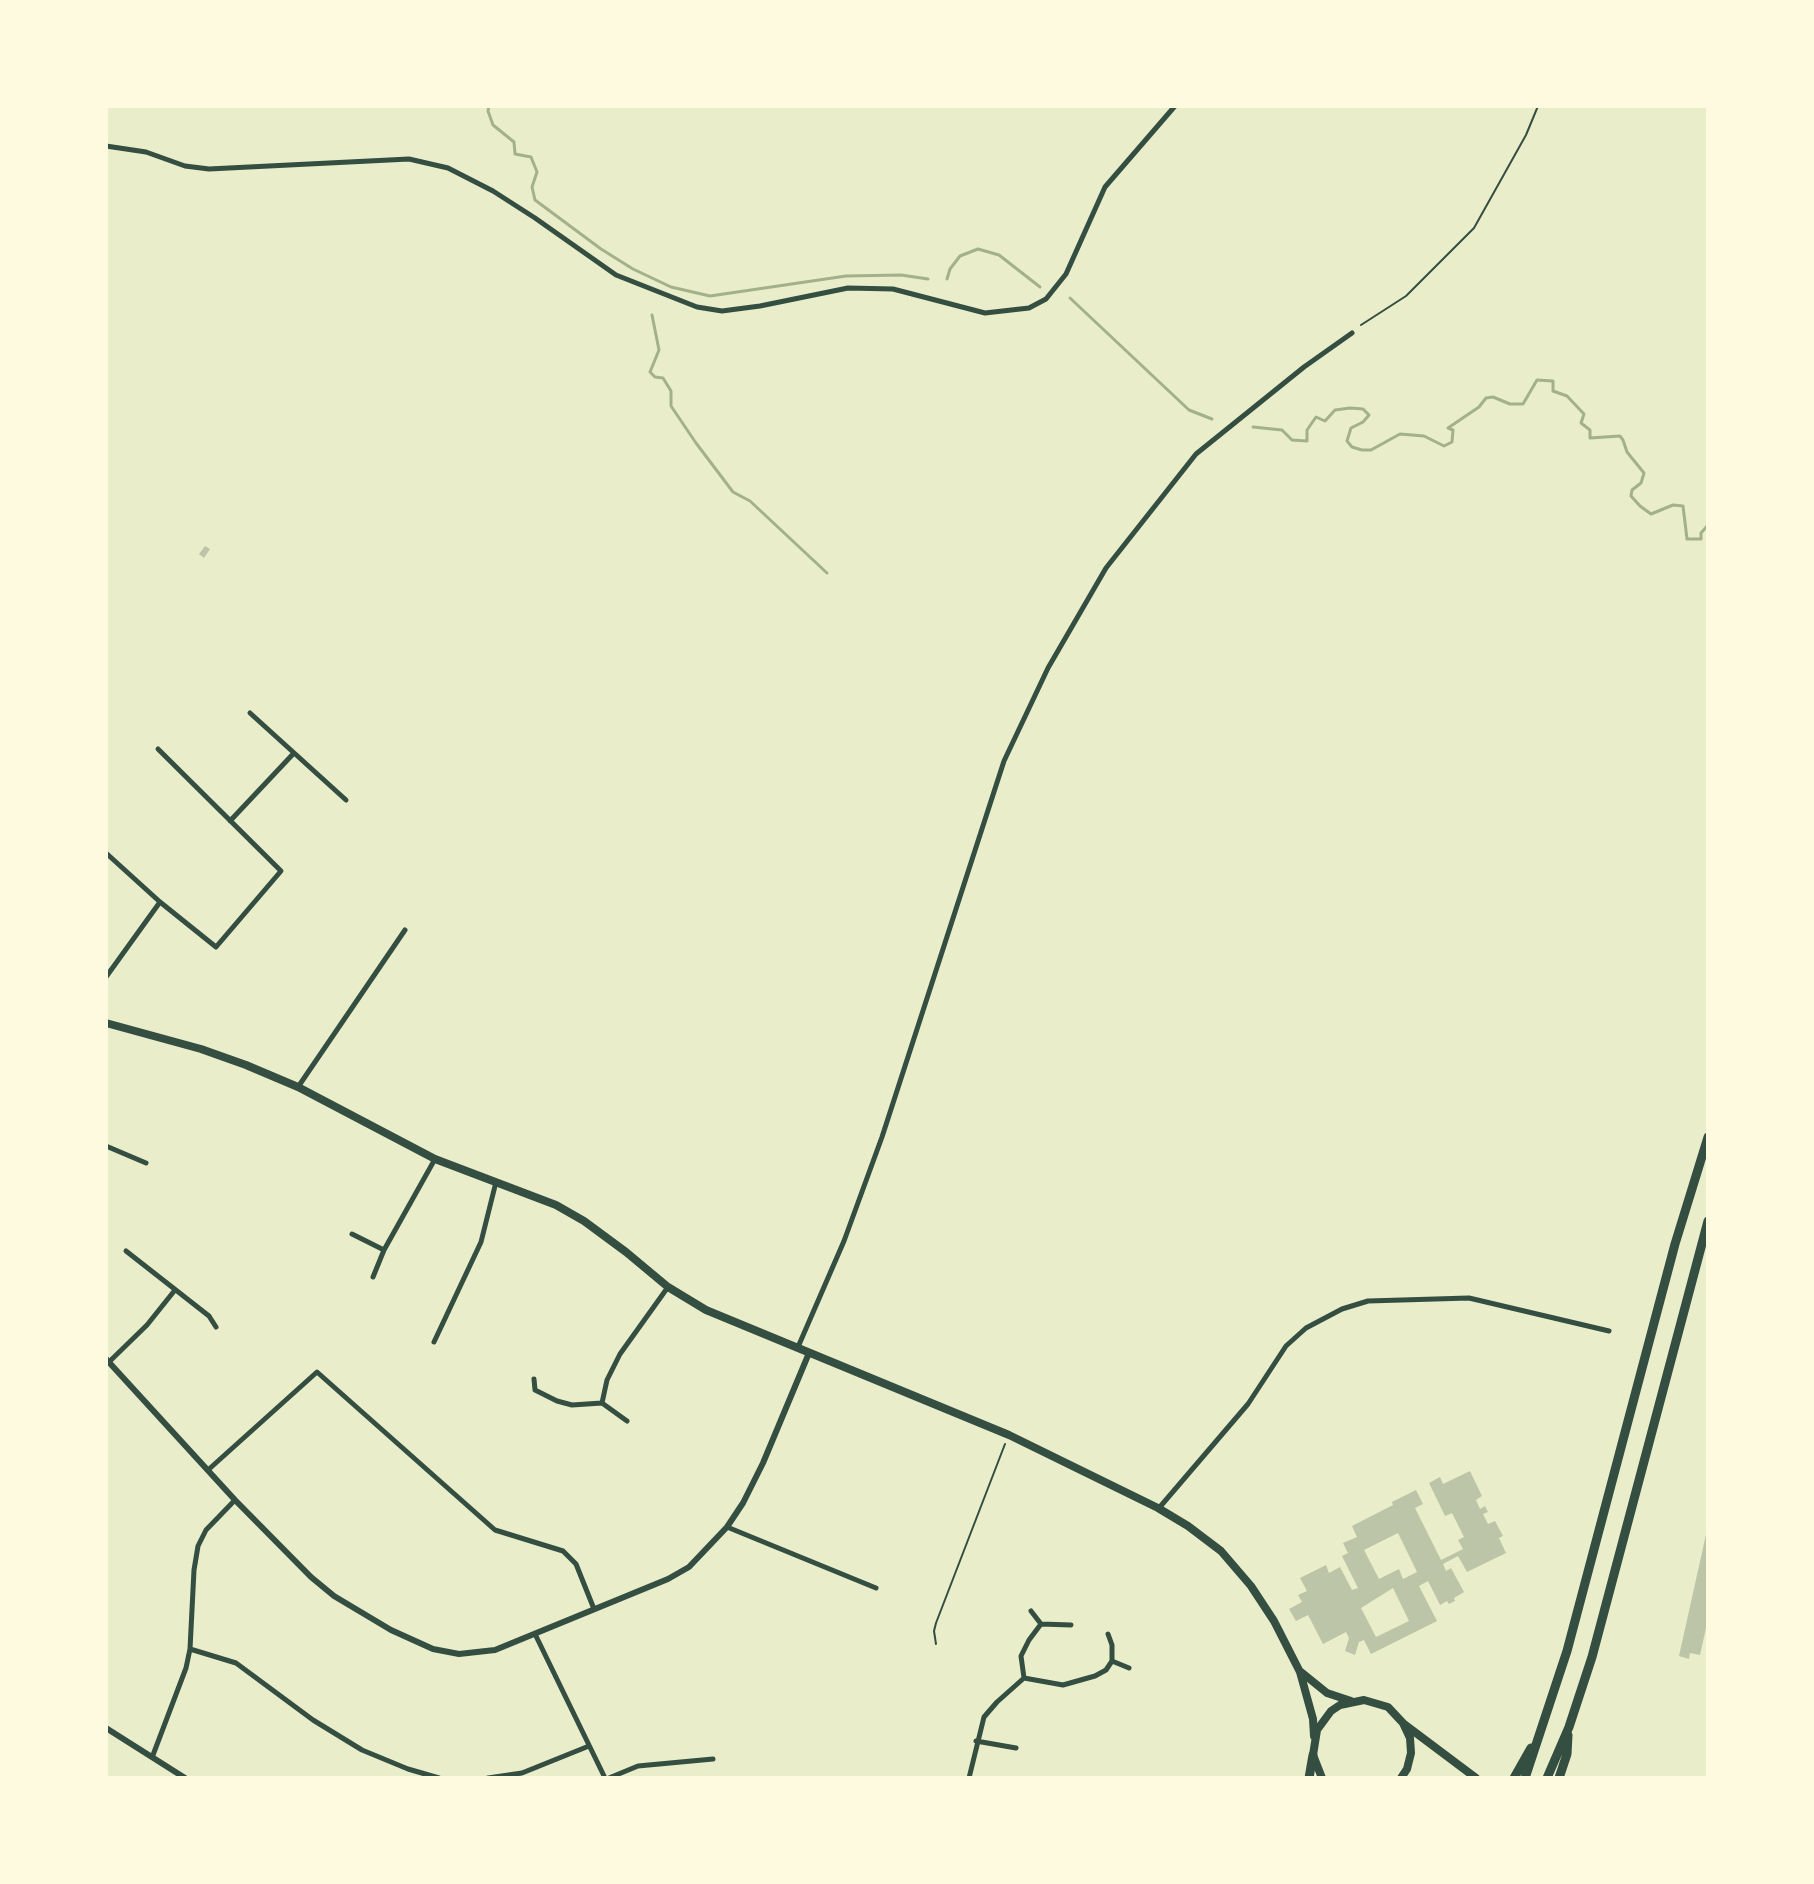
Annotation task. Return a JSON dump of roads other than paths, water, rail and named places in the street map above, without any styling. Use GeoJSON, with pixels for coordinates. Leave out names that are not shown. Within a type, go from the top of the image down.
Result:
{"type":"FeatureCollection","features":[{"type":"Feature","properties":{"kind":"highway"},"geometry":{"type":"LineString","coordinates":[[1521,1775],[1539,1735],[1567,1651],[1675,1244],[1708,1137]]}},
{"type":"Feature","properties":{"kind":"highway"},"geometry":{"type":"LineString","coordinates":[[1547,1778],[1569,1727],[1592,1657],[1708,1221]]}},
{"type":"Feature","properties":{"kind":"highway"},"geometry":{"type":"LineString","coordinates":[[1559,1778],[1567,1754],[1569,1727]]}},
{"type":"Feature","properties":{"kind":"highway"},"geometry":{"type":"LineString","coordinates":[[1309,1778],[1313,1755]]}},
{"type":"Feature","properties":{"kind":"main road"},"geometry":{"type":"LineString","coordinates":[[106,1023],[201,1049],[298,1087],[435,1159],[530,1193],[584,1221],[668,1287],[706,1310],[1009,1435],[1158,1508],[1188,1526],[1221,1551],[1236,1567],[1274,1621],[1300,1672],[1313,1719],[1313,1755],[1322,1778]]}},
{"type":"Feature","properties":{"kind":"main road"},"geometry":{"type":"LineString","coordinates":[[1300,1672],[1327,1693],[1351,1701],[1388,1707],[1403,1723],[1476,1778]]}},
{"type":"Feature","properties":{"kind":"main road"},"geometry":{"type":"LineString","coordinates":[[1314,1741],[1323,1720],[1340,1705],[1351,1701]]}},
{"type":"Feature","properties":{"kind":"main road"},"geometry":{"type":"LineString","coordinates":[[1401,1778],[1411,1753],[1410,1738],[1403,1723]]}},
{"type":"Feature","properties":{"kind":"street"},"geometry":{"type":"LineString","coordinates":[[106,146],[146,152],[185,166],[209,169],[409,159],[448,168],[493,191],[616,275],[697,307],[722,311],[848,288],[893,289],[985,313],[1029,308],[1046,299],[1066,274],[1105,187],[1175,106]]}},
{"type":"Feature","properties":{"kind":"street"},"geometry":{"type":"LineString","coordinates":[[797,1348],[844,1241],[882,1137],[1004,761],[1048,668],[1106,568],[1196,454],[1304,367],[1352,333]]}},
{"type":"Feature","properties":{"kind":"street"},"geometry":{"type":"LineString","coordinates":[[250,713],[346,800]]}},
{"type":"Feature","properties":{"kind":"street"},"geometry":{"type":"LineString","coordinates":[[106,853],[216,947],[281,871],[158,749]]}},
{"type":"Feature","properties":{"kind":"street"},"geometry":{"type":"LineString","coordinates":[[230,821],[294,753]]}},
{"type":"Feature","properties":{"kind":"street"},"geometry":{"type":"LineString","coordinates":[[106,977],[160,902]]}},
{"type":"Feature","properties":{"kind":"street"},"geometry":{"type":"LineString","coordinates":[[298,1087],[405,930]]}},
{"type":"Feature","properties":{"kind":"street"},"geometry":{"type":"LineString","coordinates":[[106,1146],[146,1163]]}},
{"type":"Feature","properties":{"kind":"street"},"geometry":{"type":"LineString","coordinates":[[373,1277],[384,1250],[435,1159]]}},
{"type":"Feature","properties":{"kind":"street"},"geometry":{"type":"LineString","coordinates":[[434,1342],[481,1242],[496,1182]]}},
{"type":"Feature","properties":{"kind":"street"},"geometry":{"type":"LineString","coordinates":[[352,1234],[384,1250]]}},
{"type":"Feature","properties":{"kind":"street"},"geometry":{"type":"LineString","coordinates":[[126,1251],[209,1316],[216,1327]]}},
{"type":"Feature","properties":{"kind":"street"},"geometry":{"type":"LineString","coordinates":[[602,1403],[607,1380],[620,1354],[668,1287]]}},
{"type":"Feature","properties":{"kind":"street"},"geometry":{"type":"LineString","coordinates":[[175,1290],[147,1325],[108,1360],[235,1500],[311,1577],[334,1596],[391,1630],[426,1647],[459,1654],[495,1650],[668,1579],[689,1567],[727,1527],[763,1463],[809,1353]]}},
{"type":"Feature","properties":{"kind":"street"},"geometry":{"type":"LineString","coordinates":[[1158,1508],[1248,1404],[1286,1346],[1306,1328],[1342,1309],[1368,1301],[1469,1298],[1609,1331]]}},
{"type":"Feature","properties":{"kind":"street"},"geometry":{"type":"LineString","coordinates":[[208,1470],[317,1372],[495,1530],[543,1543],[571,1557],[594,1609]]}},
{"type":"Feature","properties":{"kind":"street"},"geometry":{"type":"LineString","coordinates":[[534,1379],[535,1390],[557,1401],[572,1405],[602,1403],[627,1421]]}},
{"type":"Feature","properties":{"kind":"street"},"geometry":{"type":"LineString","coordinates":[[153,1755],[190,1649],[198,1546],[206,1530],[235,1500]]}},
{"type":"Feature","properties":{"kind":"street"},"geometry":{"type":"LineString","coordinates":[[727,1527],[876,1588]]}},
{"type":"Feature","properties":{"kind":"street"},"geometry":{"type":"LineString","coordinates":[[1031,1611],[1041,1624]]}},
{"type":"Feature","properties":{"kind":"street"},"geometry":{"type":"LineString","coordinates":[[1041,1624],[1071,1625]]}},
{"type":"Feature","properties":{"kind":"street"},"geometry":{"type":"LineString","coordinates":[[1024,1678],[1021,1656],[1041,1624]]}},
{"type":"Feature","properties":{"kind":"street"},"geometry":{"type":"LineString","coordinates":[[535,1634],[607,1778],[638,1766],[713,1759]]}},
{"type":"Feature","properties":{"kind":"street"},"geometry":{"type":"LineString","coordinates":[[1024,1678],[1052,1684],[1073,1684],[1095,1676],[1106,1670],[1112,1661],[1108,1634]]}},
{"type":"Feature","properties":{"kind":"street"},"geometry":{"type":"LineString","coordinates":[[190,1649],[236,1663],[313,1720],[362,1750],[439,1778]]}},
{"type":"Feature","properties":{"kind":"street"},"geometry":{"type":"LineString","coordinates":[[1112,1661],[1129,1668]]}},
{"type":"Feature","properties":{"kind":"street"},"geometry":{"type":"LineString","coordinates":[[969,1778],[984,1717],[1024,1678]]}},
{"type":"Feature","properties":{"kind":"street"},"geometry":{"type":"LineString","coordinates":[[106,1728],[185,1778]]}},
{"type":"Feature","properties":{"kind":"street"},"geometry":{"type":"LineString","coordinates":[[976,1741],[1016,1748]]}},
{"type":"Feature","properties":{"kind":"street"},"geometry":{"type":"LineString","coordinates":[[488,1778],[522,1773],[589,1746]]}},
{"type":"Feature","properties":{"kind":"waterway"},"geometry":{"type":"LineString","coordinates":[[489,106],[493,125],[514,142],[515,154],[531,157],[537,172],[532,187],[535,200],[601,249],[671,287],[710,296],[846,276],[901,275],[928,279]]}},
{"type":"Feature","properties":{"kind":"waterway"},"geometry":{"type":"LineString","coordinates":[[947,279],[960,256],[978,249],[999,255],[1040,287]]}},
{"type":"Feature","properties":{"kind":"waterway"},"geometry":{"type":"LineString","coordinates":[[1070,298],[1189,410],[1212,419]]}},
{"type":"Feature","properties":{"kind":"waterway"},"geometry":{"type":"LineString","coordinates":[[652,315],[659,350],[650,372],[655,377],[663,378],[671,391],[671,406],[696,443],[733,492],[750,501],[827,573]]}},
{"type":"Feature","properties":{"kind":"waterway"},"geometry":{"type":"LineString","coordinates":[[1253,427],[1282,430],[1292,440],[1307,441],[1307,430],[1316,417],[1325,421],[1335,410],[1363,409],[1369,415],[1351,428],[1347,441],[1352,447],[1371,450],[1400,434],[1424,436],[1444,446],[1452,442],[1453,430],[1448,428],[1479,407],[1486,398],[1523,404],[1537,380],[1553,381],[1553,391],[1567,396],[1584,414],[1581,423],[1590,430],[1590,438],[1620,436],[1623,440],[1627,452],[1644,473],[1631,496],[1640,506],[1651,514],[1673,505],[1683,506],[1687,539],[1701,539],[1701,533],[1708,525]]}}]}
